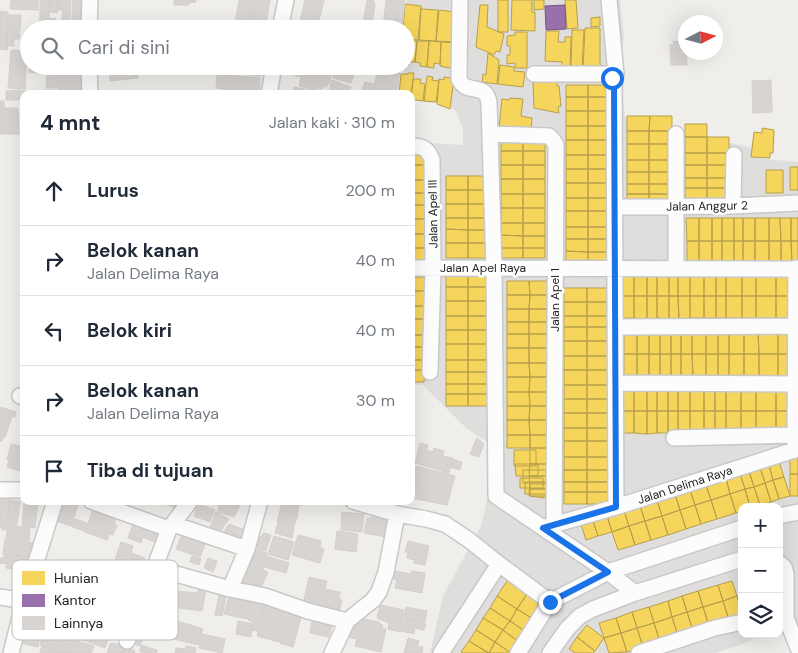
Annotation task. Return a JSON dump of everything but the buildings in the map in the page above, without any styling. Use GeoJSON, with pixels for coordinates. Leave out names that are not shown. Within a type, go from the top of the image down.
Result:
{"type":"FeatureCollection","features":[{"type":"Feature","properties":{"kind":"street"},"geometry":{"type":"LineString","coordinates":[[89,20],[90,0]]}},
{"type":"Feature","properties":{"kind":"street"},"geometry":{"type":"LineString","coordinates":[[282,20],[286,0]]}},
{"type":"Feature","properties":{"kind":"street"},"geometry":{"type":"LineString","coordinates":[[460,0],[459,79],[462,85],[487,94],[490,103],[496,496],[548,526],[635,593]]}},
{"type":"Feature","properties":{"kind":"street"},"geometry":{"type":"LineString","coordinates":[[601,0],[613,78]]}},
{"type":"Feature","properties":{"kind":"street"},"geometry":{"type":"LineString","coordinates":[[609,0],[616,207],[616,507]]}},
{"type":"Feature","properties":{"kind":"street"},"geometry":{"type":"LineString","coordinates":[[534,74],[613,78]]}},
{"type":"Feature","properties":{"kind":"street"},"geometry":{"type":"LineString","coordinates":[[89,75],[90,90]]}},
{"type":"Feature","properties":{"kind":"street"},"geometry":{"type":"LineString","coordinates":[[270,90],[272,75]]}},
{"type":"Feature","properties":{"kind":"street","name":"Jalan Apel 1"},"geometry":{"type":"LineString","coordinates":[[491,134],[549,136],[553,140],[557,152],[548,526]]}},
{"type":"Feature","properties":{"kind":"street"},"geometry":{"type":"LineString","coordinates":[[676,134],[676,269]]}},
{"type":"Feature","properties":{"kind":"street","name":"Jalan Apel III"},"geometry":{"type":"LineString","coordinates":[[415,146],[422,146],[429,151],[432,160],[433,268],[430,372]]}},
{"type":"Feature","properties":{"kind":"street"},"geometry":{"type":"LineString","coordinates":[[733,206],[734,155]]}},
{"type":"Feature","properties":{"kind":"street","name":"Jalan Anggur 2"},"geometry":{"type":"LineString","coordinates":[[616,207],[733,206],[798,203]]}},
{"type":"Feature","properties":{"kind":"street","name":"Jalan Apel Raya"},"geometry":{"type":"LineString","coordinates":[[415,268],[797,268]]}},
{"type":"Feature","properties":{"kind":"street"},"geometry":{"type":"LineString","coordinates":[[674,438],[796,444],[797,268]]}},
{"type":"Feature","properties":{"kind":"street"},"geometry":{"type":"LineString","coordinates":[[616,327],[796,326]]}},
{"type":"Feature","properties":{"kind":"street"},"geometry":{"type":"LineString","coordinates":[[616,383],[795,384]]}},
{"type":"Feature","properties":{"kind":"street","name":"Jalan Delima Raya"},"geometry":{"type":"LineString","coordinates":[[548,526],[616,507],[796,444]]}},
{"type":"Feature","properties":{"kind":"street"},"geometry":{"type":"LineString","coordinates":[[0,490],[20,490]]}},
{"type":"Feature","properties":{"kind":"street"},"geometry":{"type":"LineString","coordinates":[[37,560],[54,505]]}},
{"type":"Feature","properties":{"kind":"street"},"geometry":{"type":"LineString","coordinates":[[103,505],[247,549]]}},
{"type":"Feature","properties":{"kind":"street"},"geometry":{"type":"LineString","coordinates":[[157,560],[171,527],[187,505]]}},
{"type":"Feature","properties":{"kind":"street"},"geometry":{"type":"LineString","coordinates":[[230,589],[247,549],[259,505]]}},
{"type":"Feature","properties":{"kind":"street"},"geometry":{"type":"LineString","coordinates":[[367,505],[445,524],[470,540],[550,602]]}},
{"type":"Feature","properties":{"kind":"street"},"geometry":{"type":"LineString","coordinates":[[783,515],[798,512]]}},
{"type":"Feature","properties":{"kind":"street"},"geometry":{"type":"LineString","coordinates":[[332,653],[347,621],[379,592],[386,572],[398,514]]}},
{"type":"Feature","properties":{"kind":"street"},"geometry":{"type":"LineString","coordinates":[[518,653],[550,602],[608,572],[738,529]]}},
{"type":"Feature","properties":{"kind":"street"},"geometry":{"type":"LineString","coordinates":[[550,653],[567,629],[580,616],[593,609],[635,593],[738,560]]}},
{"type":"Feature","properties":{"kind":"street"},"geometry":{"type":"LineString","coordinates":[[441,653],[499,564]]}},
{"type":"Feature","properties":{"kind":"street"},"geometry":{"type":"LineString","coordinates":[[783,566],[786,574],[788,618],[798,648]]}},
{"type":"Feature","properties":{"kind":"street"},"geometry":{"type":"LineString","coordinates":[[178,575],[230,589],[265,596],[308,611],[347,621]]}},
{"type":"Feature","properties":{"kind":"street"},"geometry":{"type":"LineString","coordinates":[[639,653],[706,631],[738,623]]}},
{"type":"Feature","properties":{"kind":"street"},"geometry":{"type":"LineString","coordinates":[[11,653],[14,640]]}},
{"type":"Feature","properties":{"kind":"shaded area"},"geometry":{"type":"Polygon","coordinates":[[[407,0],[620,0],[624,37],[622,50],[625,117],[652,121],[681,131],[752,148],[755,158],[798,162],[798,653],[783,626],[783,503],[738,503],[738,638],[755,638],[741,645],[715,653],[430,653],[443,596],[481,526],[488,495],[492,445],[466,428],[423,385],[415,384],[415,142],[463,145],[463,128],[455,110],[444,104],[415,100],[415,90],[401,90],[403,75],[415,75],[415,20],[407,20],[407,0]]]}},
{"type":"Feature","properties":{"kind":"route"},"geometry":{"type":"LineString","coordinates":[[550,602],[608,572],[543,528],[616,507],[616,207],[614,85],[612,78]]}}]}
